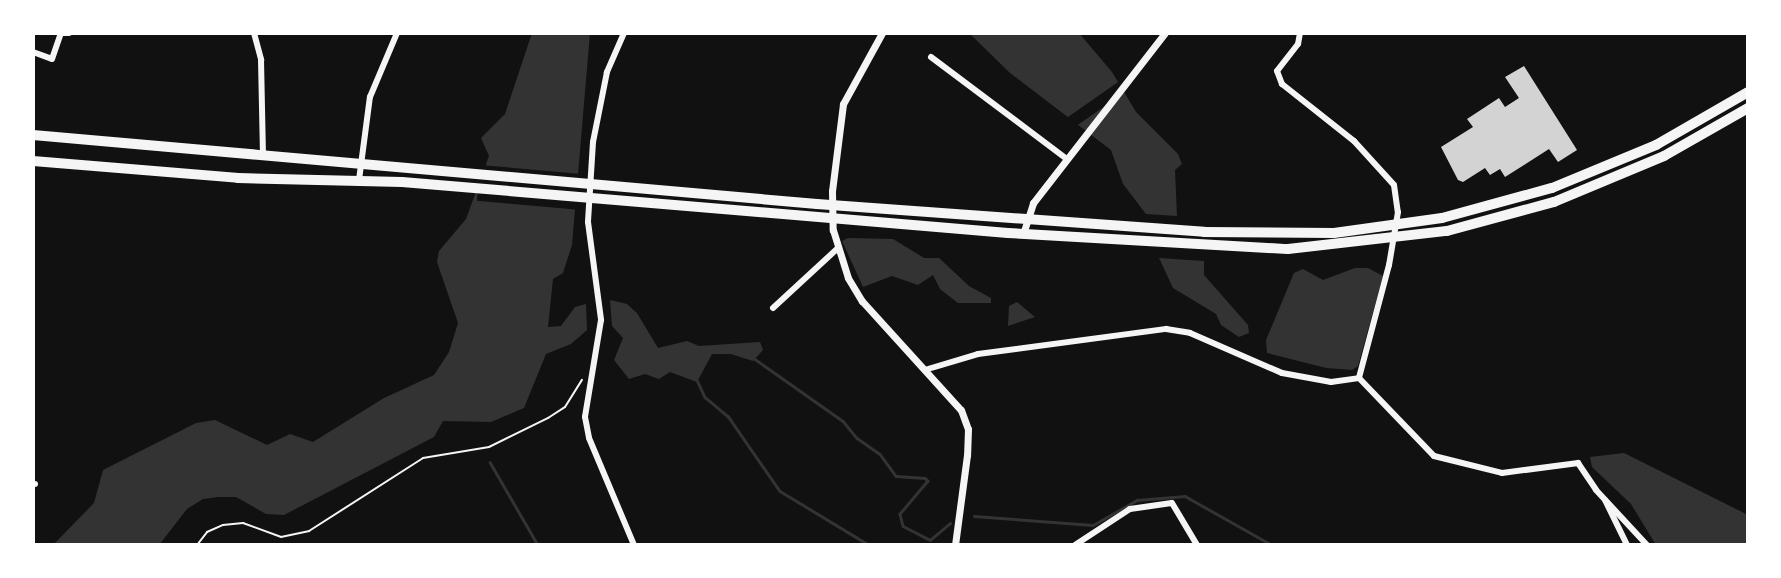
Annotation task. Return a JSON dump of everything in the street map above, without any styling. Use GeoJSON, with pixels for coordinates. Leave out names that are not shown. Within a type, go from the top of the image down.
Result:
{"type":"FeatureCollection","features":[{"type":"Feature","properties":{"kind":"highway"},"geometry":{"type":"LineString","coordinates":[[33,135],[263,152],[286,158],[601,187],[1263,234],[1396,226],[1481,209],[1588,176],[1678,134],[1748,92]]}},
{"type":"Feature","properties":{"kind":"highway"},"geometry":{"type":"LineString","coordinates":[[33,161],[238,178],[359,180],[1023,234],[1288,249],[1393,240],[1447,231],[1554,202],[1664,156],[1748,108]]}},
{"type":"Feature","properties":{"kind":"street"},"geometry":{"type":"LineString","coordinates":[[33,52],[52,59],[61,33],[69,33]]}},
{"type":"Feature","properties":{"kind":"street"},"geometry":{"type":"LineString","coordinates":[[254,33],[261,60],[263,152]]}},
{"type":"Feature","properties":{"kind":"street"},"geometry":{"type":"LineString","coordinates":[[359,180],[363,124],[376,74],[397,33]]}},
{"type":"Feature","properties":{"kind":"street"},"geometry":{"type":"LineString","coordinates":[[624,33],[607,72],[593,142],[587,222],[601,320],[585,417],[589,438],[634,545]]}},
{"type":"Feature","properties":{"kind":"street"},"geometry":{"type":"LineString","coordinates":[[882,33],[843,104],[832,205],[837,249],[862,301],[928,369],[961,410],[968,429],[955,545]]}},
{"type":"Feature","properties":{"kind":"street"},"geometry":{"type":"LineString","coordinates":[[1023,234],[1025,219],[1067,159],[1165,33]]}},
{"type":"Feature","properties":{"kind":"street"},"geometry":{"type":"LineString","coordinates":[[1300,33],[1298,44],[1277,71],[1282,84],[1354,141],[1394,186],[1396,226],[1359,378]]}},
{"type":"Feature","properties":{"kind":"street"},"geometry":{"type":"LineString","coordinates":[[932,57],[1067,159]]}},
{"type":"Feature","properties":{"kind":"street"},"geometry":{"type":"LineString","coordinates":[[773,308],[837,249]]}},
{"type":"Feature","properties":{"kind":"street"},"geometry":{"type":"LineString","coordinates":[[928,369],[978,355],[1167,329],[1211,340],[1282,373],[1331,382],[1359,378]]}},
{"type":"Feature","properties":{"kind":"street"},"geometry":{"type":"LineString","coordinates":[[1359,378],[1434,456],[1502,473],[1578,463],[1605,500],[1647,545]]}},
{"type":"Feature","properties":{"kind":"street"},"geometry":{"type":"LineString","coordinates":[[1605,500],[1627,545]]}},
{"type":"Feature","properties":{"kind":"street"},"geometry":{"type":"LineString","coordinates":[[1075,545],[1130,509],[1172,503],[1197,545]]}},
{"type":"Feature","properties":{"kind":"path"},"geometry":{"type":"LineString","coordinates":[[197,545],[207,533],[223,525],[243,523],[281,537],[309,531],[423,458],[489,447],[548,418],[565,407],[586,373]]}},
{"type":"Feature","properties":{"kind":"shaded area"},"geometry":{"type":"Polygon","coordinates":[[[532,33],[590,33],[572,245],[563,273],[553,279],[548,327],[561,326],[575,307],[586,304],[587,330],[571,344],[546,354],[524,408],[491,422],[443,421],[434,437],[284,515],[266,514],[236,497],[203,499],[187,509],[159,545],[53,545],[94,503],[103,470],[196,423],[215,420],[267,445],[290,434],[313,442],[384,398],[434,375],[449,352],[458,323],[437,262],[439,251],[466,219],[489,156],[481,138],[505,114],[532,33]]]}},
{"type":"Feature","properties":{"kind":"shaded area"},"geometry":{"type":"Polygon","coordinates":[[[969,33],[1079,33],[1112,72],[1136,112],[1178,154],[1182,164],[1175,170],[1177,216],[1146,214],[1123,184],[1111,150],[1010,73],[969,33]]]}},
{"type":"Feature","properties":{"kind":"shaded area"},"geometry":{"type":"Polygon","coordinates":[[[848,238],[893,239],[924,258],[939,258],[969,286],[991,298],[991,303],[958,303],[940,289],[933,275],[918,285],[892,276],[863,287],[842,241],[848,238]]]}},
{"type":"Feature","properties":{"kind":"shaded area"},"geometry":{"type":"Polygon","coordinates":[[[1159,258],[1204,261],[1204,275],[1248,325],[1249,333],[1239,337],[1221,325],[1216,314],[1173,288],[1159,258]]]}},
{"type":"Feature","properties":{"kind":"shaded area"},"geometry":{"type":"Polygon","coordinates":[[[1355,268],[1368,268],[1383,276],[1358,366],[1352,370],[1326,368],[1267,353],[1266,340],[1294,273],[1303,269],[1323,280],[1355,268]]]}},
{"type":"Feature","properties":{"kind":"shaded area"},"geometry":{"type":"Polygon","coordinates":[[[610,300],[627,304],[637,313],[658,348],[687,341],[699,346],[760,342],[763,350],[753,361],[731,354],[712,354],[697,382],[670,372],[659,379],[645,374],[629,379],[614,360],[623,338],[612,326],[610,300]]]}},
{"type":"Feature","properties":{"kind":"shaded area"},"geometry":{"type":"Polygon","coordinates":[[[1017,302],[1035,317],[1008,326],[1009,306],[1017,302]]]}},
{"type":"Feature","properties":{"kind":"shaded area"},"geometry":{"type":"Polygon","coordinates":[[[1624,453],[1748,515],[1748,545],[1656,545],[1631,504],[1592,467],[1590,457],[1624,453]]]}},
{"type":"Feature","properties":{"kind":"pier"},"geometry":{"type":"Polygon","coordinates":[[[1121,80],[1128,90],[1074,128],[1067,118],[1121,80]]]}},
{"type":"Feature","properties":{"kind":"pier"},"geometry":{"type":"Polygon","coordinates":[[[480,165],[579,174],[575,209],[477,201],[480,165]]]}},
{"type":"Feature","properties":{"kind":"building"},"geometry":{"type":"Polygon","coordinates":[[[1524,66],[1577,150],[1558,162],[1549,149],[1505,177],[1500,169],[1490,175],[1485,168],[1463,182],[1458,180],[1441,147],[1473,127],[1467,119],[1499,98],[1505,107],[1519,98],[1505,77],[1524,66]]]}},
{"type":"Feature","properties":{"kind":"waterway"},"geometry":{"type":"LineString","coordinates":[[755,359],[843,421],[857,438],[880,454],[896,476],[925,478],[928,481],[900,514],[903,526],[930,540],[950,523]]}},
{"type":"Feature","properties":{"kind":"waterway"},"geometry":{"type":"LineString","coordinates":[[697,380],[705,397],[728,416],[780,491],[869,545]]}},
{"type":"Feature","properties":{"kind":"waterway"},"geometry":{"type":"LineString","coordinates":[[490,462],[538,545]]}},
{"type":"Feature","properties":{"kind":"waterway"},"geometry":{"type":"LineString","coordinates":[[974,516],[1093,525],[1137,500],[1185,496],[1272,545]]}}]}
